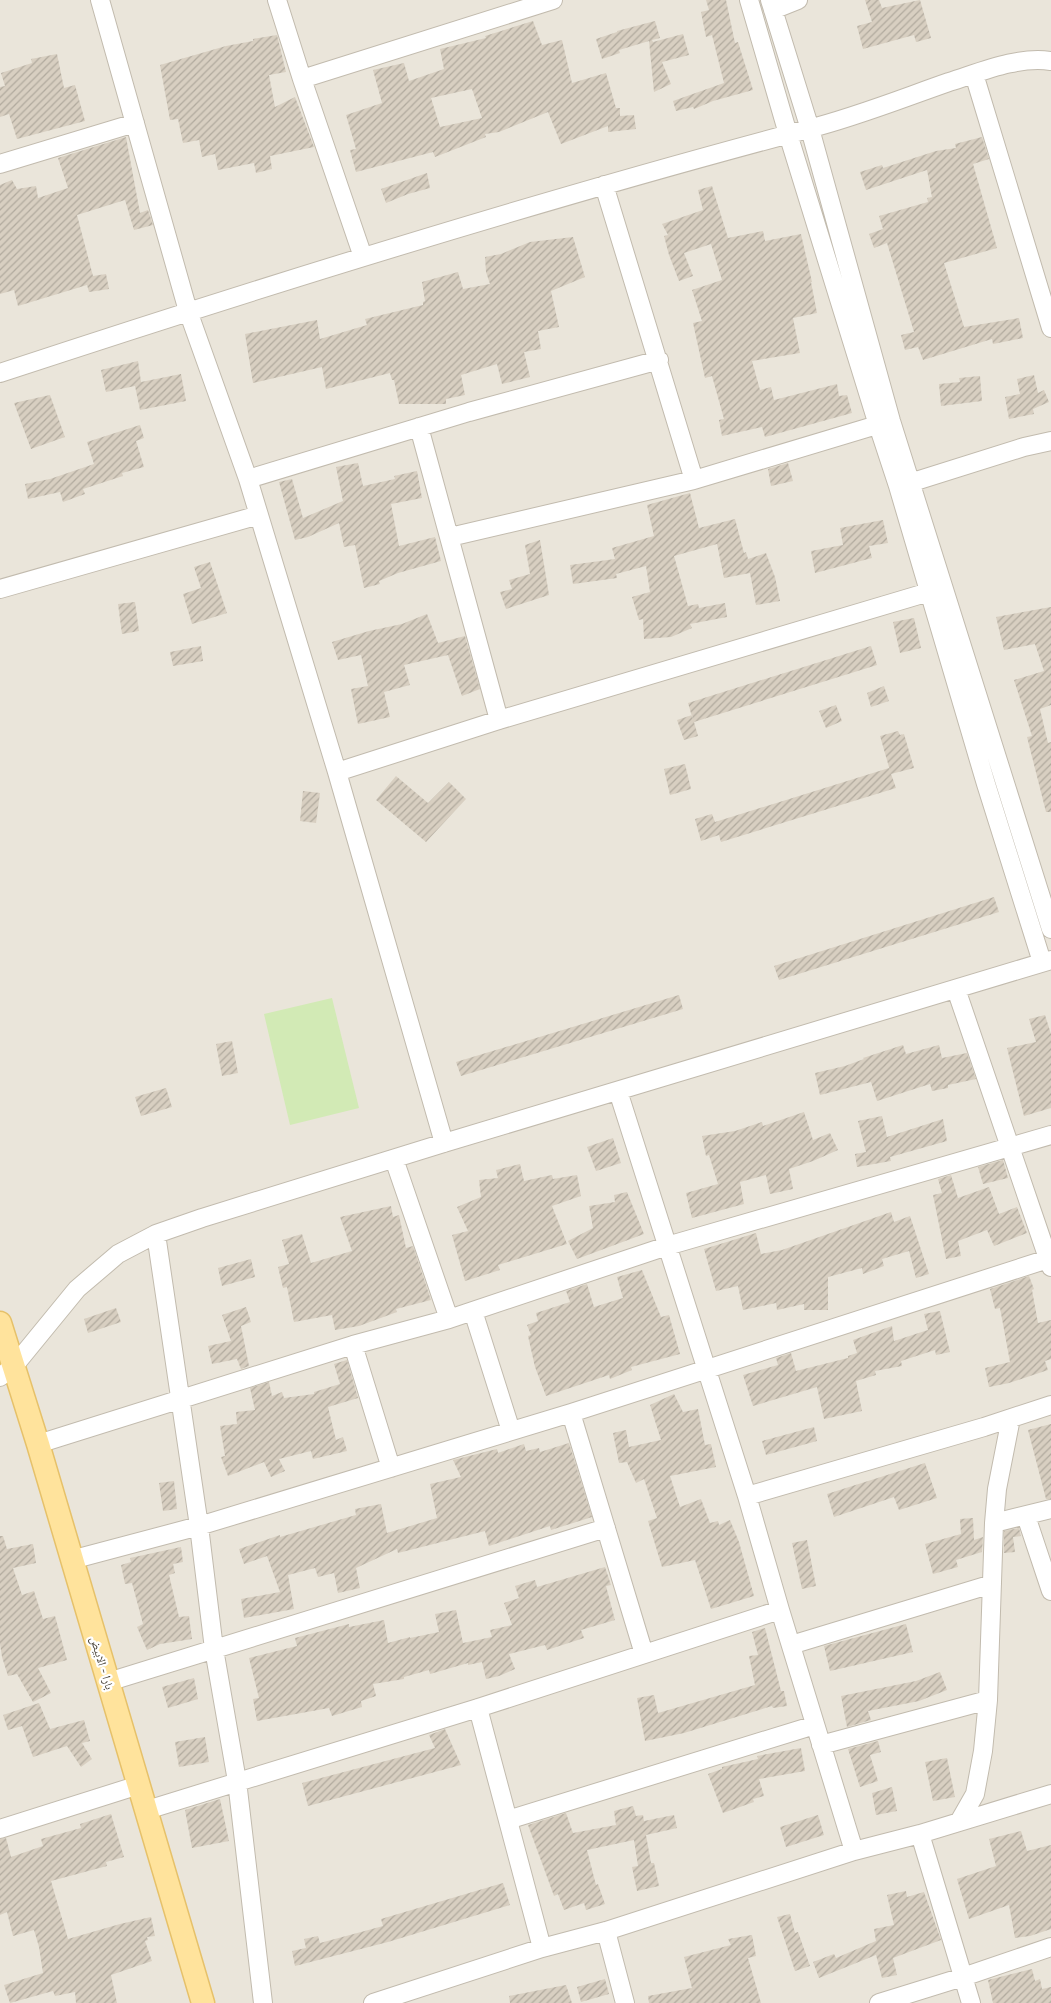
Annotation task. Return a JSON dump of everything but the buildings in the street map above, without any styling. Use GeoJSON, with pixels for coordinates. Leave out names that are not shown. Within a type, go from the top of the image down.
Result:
{"type":"FeatureCollection","features":[{"type":"Feature","properties":{"kind":"main road","name":"بارا - الابيض"},"geometry":{"type":"LineString","coordinates":[[0,1323],[7,1371],[38,1444],[203,2003]]}},
{"type":"Feature","properties":{"kind":"street"},"geometry":{"type":"LineString","coordinates":[[277,0],[363,257]]}},
{"type":"Feature","properties":{"kind":"street"},"geometry":{"type":"LineString","coordinates":[[302,79],[553,0]]}},
{"type":"Feature","properties":{"kind":"street"},"geometry":{"type":"LineString","coordinates":[[749,0],[788,134],[1051,929]]}},
{"type":"Feature","properties":{"kind":"street"},"geometry":{"type":"LineString","coordinates":[[798,0],[772,5],[810,129],[884,423]]}},
{"type":"Feature","properties":{"kind":"street"},"geometry":{"type":"LineString","coordinates":[[106,2],[135,122],[188,311],[248,479],[337,772],[444,1143]]}},
{"type":"Feature","properties":{"kind":"street"},"geometry":{"type":"LineString","coordinates":[[0,373],[188,311],[363,257],[604,185],[810,129],[974,74],[1025,60],[1051,61]]}},
{"type":"Feature","properties":{"kind":"street"},"geometry":{"type":"LineString","coordinates":[[974,74],[1051,328]]}},
{"type":"Feature","properties":{"kind":"street"},"geometry":{"type":"LineString","coordinates":[[0,164],[135,122]]}},
{"type":"Feature","properties":{"kind":"street"},"geometry":{"type":"LineString","coordinates":[[604,185],[659,360],[694,480]]}},
{"type":"Feature","properties":{"kind":"street"},"geometry":{"type":"LineString","coordinates":[[248,479],[469,412],[659,360]]}},
{"type":"Feature","properties":{"kind":"street"},"geometry":{"type":"LineString","coordinates":[[450,537],[694,480],[884,423]]}},
{"type":"Feature","properties":{"kind":"street"},"geometry":{"type":"LineString","coordinates":[[419,427],[499,720]]}},
{"type":"Feature","properties":{"kind":"street"},"geometry":{"type":"LineString","coordinates":[[904,484],[1024,447],[1051,441]]}},
{"type":"Feature","properties":{"kind":"street"},"geometry":{"type":"LineString","coordinates":[[7,1371],[77,1289],[118,1254],[156,1234],[444,1143],[1047,961],[986,784],[929,592],[904,484]]}},
{"type":"Feature","properties":{"kind":"street"},"geometry":{"type":"LineString","coordinates":[[0,589],[259,515]]}},
{"type":"Feature","properties":{"kind":"street"},"geometry":{"type":"LineString","coordinates":[[337,772],[499,720],[929,592]]}},
{"type":"Feature","properties":{"kind":"street"},"geometry":{"type":"LineString","coordinates":[[71,1560],[199,1526],[572,1413],[706,1368],[1050,1261],[956,989]]}},
{"type":"Feature","properties":{"kind":"street"},"geometry":{"type":"LineString","coordinates":[[618,1091],[747,1496],[854,1851]]}},
{"type":"Feature","properties":{"kind":"street"},"geometry":{"type":"LineString","coordinates":[[38,1444],[353,1345],[449,1319],[667,1246],[1051,1135]]}},
{"type":"Feature","properties":{"kind":"street"},"geometry":{"type":"LineString","coordinates":[[394,1159],[449,1319]]}},
{"type":"Feature","properties":{"kind":"street"},"geometry":{"type":"LineString","coordinates":[[156,1234],[199,1526],[214,1649],[237,1781],[263,2003]]}},
{"type":"Feature","properties":{"kind":"street"},"geometry":{"type":"LineString","coordinates":[[472,1311],[511,1431]]}},
{"type":"Feature","properties":{"kind":"street"},"geometry":{"type":"LineString","coordinates":[[353,1345],[391,1468]]}},
{"type":"Feature","properties":{"kind":"street"},"geometry":{"type":"LineString","coordinates":[[747,1496],[1051,1405]]}},
{"type":"Feature","properties":{"kind":"street"},"geometry":{"type":"LineString","coordinates":[[572,1413],[644,1654]]}},
{"type":"Feature","properties":{"kind":"street"},"geometry":{"type":"LineString","coordinates":[[959,1822],[975,1794],[983,1751],[988,1700],[994,1523],[997,1489],[1011,1418]]}},
{"type":"Feature","properties":{"kind":"street"},"geometry":{"type":"LineString","coordinates":[[994,1523],[1051,1509]]}},
{"type":"Feature","properties":{"kind":"street"},"geometry":{"type":"LineString","coordinates":[[1026,1516],[1051,1591]]}},
{"type":"Feature","properties":{"kind":"street"},"geometry":{"type":"LineString","coordinates":[[108,1682],[606,1528]]}},
{"type":"Feature","properties":{"kind":"street"},"geometry":{"type":"LineString","coordinates":[[791,1645],[992,1584]]}},
{"type":"Feature","properties":{"kind":"street"},"geometry":{"type":"LineString","coordinates":[[147,1810],[478,1708],[780,1610]]}},
{"type":"Feature","properties":{"kind":"street"},"geometry":{"type":"LineString","coordinates":[[821,1745],[988,1700]]}},
{"type":"Feature","properties":{"kind":"street"},"geometry":{"type":"LineString","coordinates":[[478,1708],[542,1948]]}},
{"type":"Feature","properties":{"kind":"street"},"geometry":{"type":"LineString","coordinates":[[508,1820],[815,1725]]}},
{"type":"Feature","properties":{"kind":"street"},"geometry":{"type":"LineString","coordinates":[[0,1829],[139,1785]]}},
{"type":"Feature","properties":{"kind":"street"},"geometry":{"type":"LineString","coordinates":[[373,2003],[542,1948],[606,1931],[854,1851],[920,1834],[1051,1794]]}},
{"type":"Feature","properties":{"kind":"street"},"geometry":{"type":"LineString","coordinates":[[920,1834],[971,2003]]}},
{"type":"Feature","properties":{"kind":"street"},"geometry":{"type":"LineString","coordinates":[[606,1931],[625,2003]]}},
{"type":"Feature","properties":{"kind":"street"},"geometry":{"type":"LineString","coordinates":[[879,2003],[964,1977],[1051,1947]]}},
{"type":"Feature","properties":{"kind":"shaded area"},"geometry":{"type":"Polygon","coordinates":[[[0,0],[1051,0],[1051,2003],[0,2003],[0,0]]]}},
{"type":"Feature","properties":{"kind":"green space"},"geometry":{"type":"Polygon","coordinates":[[[332,998],[359,1108],[290,1125],[264,1014],[332,998]]]}}]}
